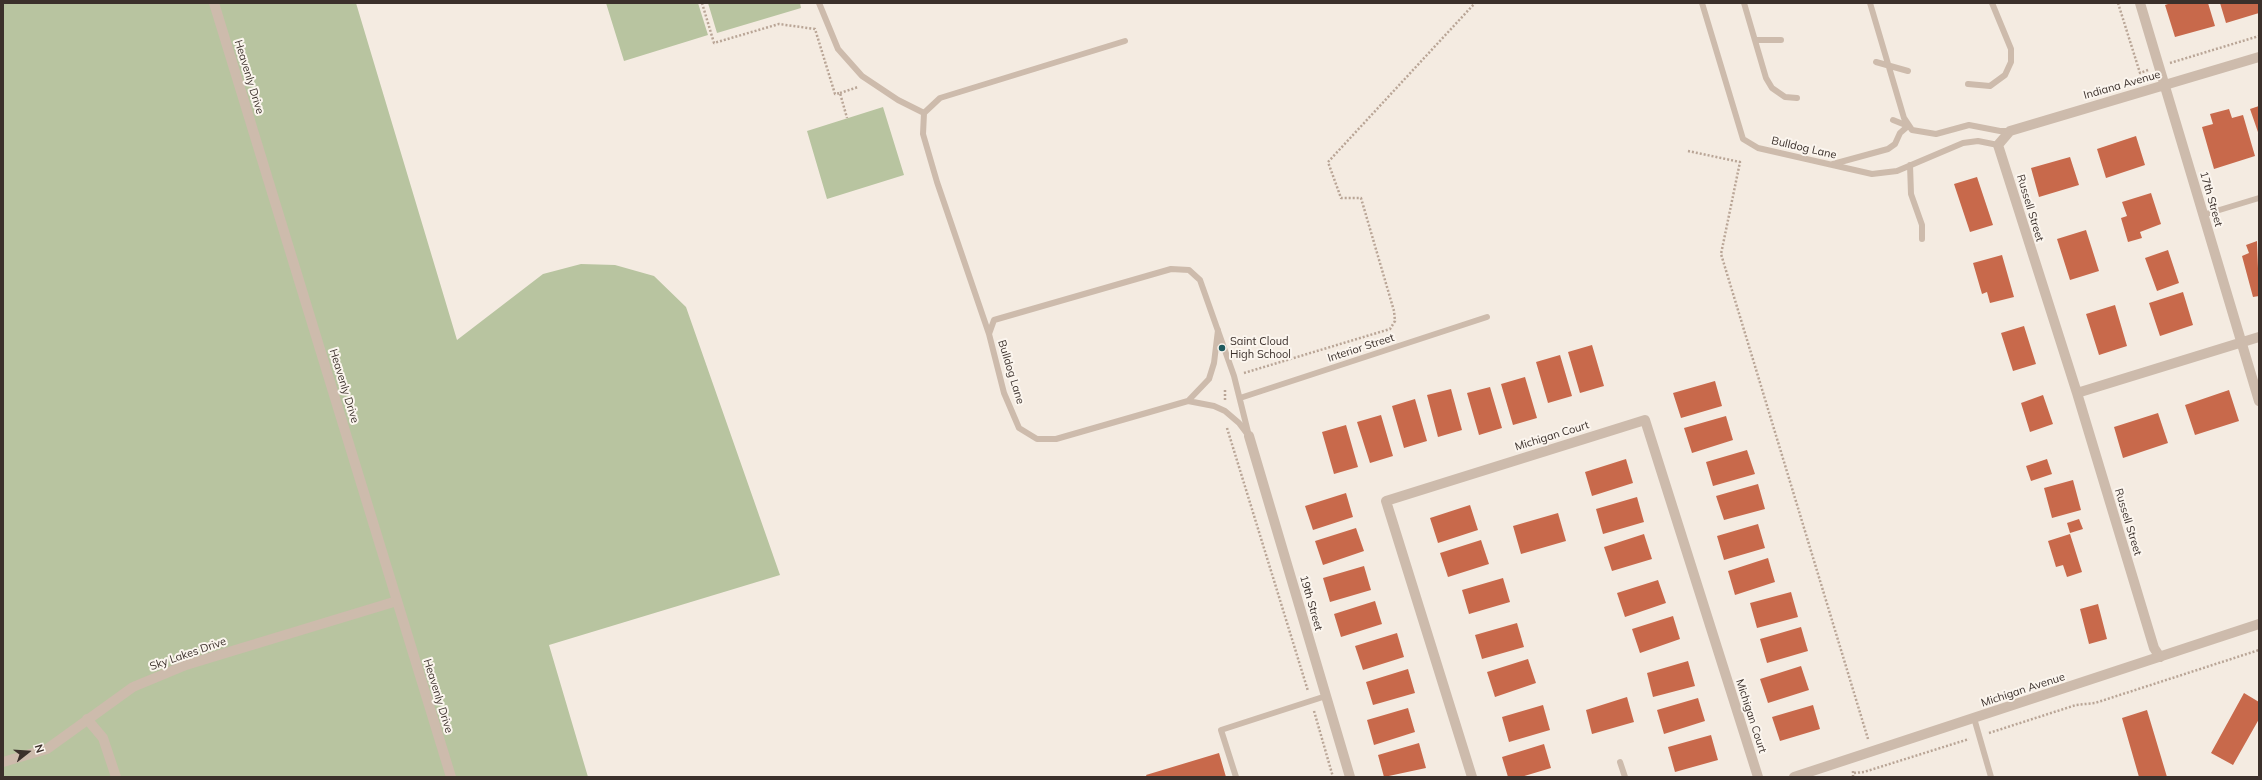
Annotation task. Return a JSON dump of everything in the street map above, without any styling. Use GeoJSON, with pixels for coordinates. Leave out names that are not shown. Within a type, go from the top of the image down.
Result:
{"type":"FeatureCollection","features":[{"type":"Feature","properties":{"kind":"street","name":"Heavenly Drive"},"geometry":{"type":"LineString","coordinates":[[214,3],[450,777]]}},
{"type":"Feature","properties":{"kind":"street","name":"17th Street"},"geometry":{"type":"LineString","coordinates":[[2140,3],[2166,85],[2240,342],[2259,401]]}},
{"type":"Feature","properties":{"kind":"street","name":"Indiana Avenue"},"geometry":{"type":"LineString","coordinates":[[2010,131],[2259,57]]}},
{"type":"Feature","properties":{"kind":"street"},"geometry":{"type":"LineString","coordinates":[[1998,145],[2010,131]]}},
{"type":"Feature","properties":{"kind":"street","name":"Russell Street"},"geometry":{"type":"LineString","coordinates":[[1998,145],[2077,393],[2154,648],[2160,657]]}},
{"type":"Feature","properties":{"kind":"street"},"geometry":{"type":"LineString","coordinates":[[2077,393],[2259,337]]}},
{"type":"Feature","properties":{"kind":"street","name":"Michigan Court"},"geometry":{"type":"LineString","coordinates":[[1472,777],[1386,500],[1645,420],[1758,777]]}},
{"type":"Feature","properties":{"kind":"street","name":"19th Street"},"geometry":{"type":"LineString","coordinates":[[1249,436],[1350,777]]}},
{"type":"Feature","properties":{"kind":"street","name":"Sky Lakes Drive"},"geometry":{"type":"LineString","coordinates":[[3,762],[47,749],[133,687],[186,665],[397,601]]}},
{"type":"Feature","properties":{"kind":"street","name":"Michigan Avenue"},"geometry":{"type":"LineString","coordinates":[[1794,777],[2259,624]]}},
{"type":"Feature","properties":{"kind":"street"},"geometry":{"type":"LineString","coordinates":[[87,719],[103,738],[116,777]]}},
{"type":"Feature","properties":{"kind":"lane"},"geometry":{"type":"LineString","coordinates":[[819,3],[838,49],[862,76],[898,100],[924,113]]}},
{"type":"Feature","properties":{"kind":"lane","name":"Bulldog Lane"},"geometry":{"type":"LineString","coordinates":[[1702,3],[1743,139],[1758,148],[1872,174],[1897,171],[1963,144],[1978,141],[1998,145]]}},
{"type":"Feature","properties":{"kind":"lane"},"geometry":{"type":"LineString","coordinates":[[1744,3],[1766,78],[1772,88],[1785,97],[1797,98]]}},
{"type":"Feature","properties":{"kind":"lane"},"geometry":{"type":"LineString","coordinates":[[1870,3],[1908,126]]}},
{"type":"Feature","properties":{"kind":"lane"},"geometry":{"type":"LineString","coordinates":[[1968,84],[1990,86],[2004,74],[2010,62],[2011,49],[1992,3]]}},
{"type":"Feature","properties":{"kind":"lane"},"geometry":{"type":"LineString","coordinates":[[1755,40],[1781,40]]}},
{"type":"Feature","properties":{"kind":"lane"},"geometry":{"type":"LineString","coordinates":[[989,334],[923,134],[924,113],[940,98],[1125,41]]}},
{"type":"Feature","properties":{"kind":"lane"},"geometry":{"type":"LineString","coordinates":[[1876,62],[1908,71]]}},
{"type":"Feature","properties":{"kind":"lane"},"geometry":{"type":"LineString","coordinates":[[1893,120],[1908,126],[1912,130],[1926,134],[1936,134],[1969,125],[2000,131],[2010,131]]}},
{"type":"Feature","properties":{"kind":"lane"},"geometry":{"type":"LineString","coordinates":[[1830,165],[1888,149],[1895,144],[1900,133],[1908,126]]}},
{"type":"Feature","properties":{"kind":"lane"},"geometry":{"type":"LineString","coordinates":[[1910,165],[1912,194],[1922,225],[1922,239]]}},
{"type":"Feature","properties":{"kind":"lane"},"geometry":{"type":"LineString","coordinates":[[2203,215],[2259,198]]}},
{"type":"Feature","properties":{"kind":"lane","name":"Bulldog Lane"},"geometry":{"type":"LineString","coordinates":[[1171,269],[1189,270],[1200,280],[1240,398],[1249,436],[1239,423],[1225,411],[1214,406],[1188,401],[1056,439],[1037,439],[1020,428],[1004,393],[989,334],[994,320],[1171,269]]}},
{"type":"Feature","properties":{"kind":"lane","name":"Interior Street"},"geometry":{"type":"LineString","coordinates":[[1240,398],[1487,318]]}},
{"type":"Feature","properties":{"kind":"lane","name":"Bulldog Lane"},"geometry":{"type":"LineString","coordinates":[[1188,401],[1209,379],[1214,364],[1218,330]]}},
{"type":"Feature","properties":{"kind":"lane"},"geometry":{"type":"LineString","coordinates":[[1236,777],[1221,730],[1326,696]]}},
{"type":"Feature","properties":{"kind":"lane"},"geometry":{"type":"LineString","coordinates":[[1974,718],[1991,777]]}},
{"type":"Feature","properties":{"kind":"lane"},"geometry":{"type":"LineString","coordinates":[[1620,762],[1625,777]]}},
{"type":"Feature","properties":{"kind":"path"},"geometry":{"type":"LineString","coordinates":[[702,3],[714,43],[779,24],[815,29],[835,94],[872,82]]}},
{"type":"Feature","properties":{"kind":"path"},"geometry":{"type":"LineString","coordinates":[[2118,3],[2140,73],[2259,36]]}},
{"type":"Feature","properties":{"kind":"path"},"geometry":{"type":"LineString","coordinates":[[840,93],[847,118]]}},
{"type":"Feature","properties":{"kind":"path"},"geometry":{"type":"LineString","coordinates":[[1688,151],[1740,162],[1721,254],[1869,743]]}},
{"type":"Feature","properties":{"kind":"path"},"geometry":{"type":"LineString","coordinates":[[1854,773],[2076,706],[2095,702],[2259,650]]}},
{"type":"Feature","properties":{"kind":"green space"},"geometry":{"type":"Polygon","coordinates":[[[3,3],[356,3],[457,340],[543,274],[581,264],[615,265],[654,276],[686,307],[780,575],[549,645],[588,777],[3,777],[3,3]]]}},
{"type":"Feature","properties":{"kind":"green space"},"geometry":{"type":"Polygon","coordinates":[[[606,3],[698,3],[708,35],[624,61],[606,3]]]}},
{"type":"Feature","properties":{"kind":"green space"},"geometry":{"type":"Polygon","coordinates":[[[708,3],[800,3],[801,8],[717,33],[708,3]]]}},
{"type":"Feature","properties":{"kind":"green space"},"geometry":{"type":"Polygon","coordinates":[[[883,107],[904,175],[827,199],[807,131],[883,107]]]}},
{"type":"Feature","properties":{"kind":"building"},"geometry":{"type":"Polygon","coordinates":[[[2171,3],[2208,3],[2215,26],[2175,37],[2165,5],[2171,3]]]}},
{"type":"Feature","properties":{"kind":"building"},"geometry":{"type":"Polygon","coordinates":[[[2220,3],[2259,3],[2259,13],[2226,23],[2220,3]]]}},
{"type":"Feature","properties":{"kind":"building"},"geometry":{"type":"Polygon","coordinates":[[[2259,106],[2259,135],[2250,109],[2259,106]]]}},
{"type":"Feature","properties":{"kind":"building"},"geometry":{"type":"Polygon","coordinates":[[[2229,109],[2232,118],[2243,115],[2255,156],[2214,169],[2202,127],[2213,124],[2210,114],[2229,109]]]}},
{"type":"Feature","properties":{"kind":"building"},"geometry":{"type":"Polygon","coordinates":[[[2136,136],[2145,165],[2106,178],[2097,149],[2136,136]]]}},
{"type":"Feature","properties":{"kind":"building"},"geometry":{"type":"Polygon","coordinates":[[[2070,157],[2079,185],[2039,197],[2031,168],[2070,157]]]}},
{"type":"Feature","properties":{"kind":"building"},"geometry":{"type":"Polygon","coordinates":[[[1977,177],[1993,225],[1970,232],[1954,184],[1977,177]]]}},
{"type":"Feature","properties":{"kind":"building"},"geometry":{"type":"Polygon","coordinates":[[[2151,193],[2161,224],[2140,232],[2142,238],[2128,242],[2121,218],[2127,216],[2122,202],[2151,193]]]}},
{"type":"Feature","properties":{"kind":"building"},"geometry":{"type":"Polygon","coordinates":[[[2086,230],[2099,271],[2070,280],[2057,239],[2086,230]]]}},
{"type":"Feature","properties":{"kind":"building"},"geometry":{"type":"Polygon","coordinates":[[[2257,241],[2259,296],[2253,297],[2242,256],[2249,253],[2246,245],[2257,241]]]}},
{"type":"Feature","properties":{"kind":"building"},"geometry":{"type":"Polygon","coordinates":[[[2168,250],[2179,283],[2157,291],[2145,258],[2168,250]]]}},
{"type":"Feature","properties":{"kind":"building"},"geometry":{"type":"Polygon","coordinates":[[[2002,255],[2014,297],[1990,303],[1987,292],[1982,294],[1973,263],[2002,255]]]}},
{"type":"Feature","properties":{"kind":"building"},"geometry":{"type":"Polygon","coordinates":[[[2183,292],[2193,325],[2160,336],[2149,303],[2183,292]]]}},
{"type":"Feature","properties":{"kind":"building"},"geometry":{"type":"Polygon","coordinates":[[[2115,305],[2127,346],[2099,355],[2086,314],[2115,305]]]}},
{"type":"Feature","properties":{"kind":"building"},"geometry":{"type":"Polygon","coordinates":[[[2024,326],[2036,364],[2013,371],[2001,333],[2024,326]]]}},
{"type":"Feature","properties":{"kind":"building"},"geometry":{"type":"Polygon","coordinates":[[[1592,345],[1604,386],[1580,393],[1568,352],[1592,345]]]}},
{"type":"Feature","properties":{"kind":"building"},"geometry":{"type":"Polygon","coordinates":[[[1560,355],[1572,396],[1548,403],[1536,362],[1560,355]]]}},
{"type":"Feature","properties":{"kind":"building"},"geometry":{"type":"Polygon","coordinates":[[[1525,377],[1537,418],[1513,425],[1501,384],[1525,377]]]}},
{"type":"Feature","properties":{"kind":"building"},"geometry":{"type":"Polygon","coordinates":[[[1715,381],[1722,406],[1681,418],[1673,393],[1715,381]]]}},
{"type":"Feature","properties":{"kind":"building"},"geometry":{"type":"Polygon","coordinates":[[[1490,387],[1502,428],[1479,435],[1467,393],[1490,387]]]}},
{"type":"Feature","properties":{"kind":"building"},"geometry":{"type":"Polygon","coordinates":[[[1451,389],[1462,430],[1438,437],[1427,395],[1451,389]]]}},
{"type":"Feature","properties":{"kind":"building"},"geometry":{"type":"Polygon","coordinates":[[[2229,390],[2239,421],[2195,435],[2185,405],[2229,390]]]}},
{"type":"Feature","properties":{"kind":"building"},"geometry":{"type":"Polygon","coordinates":[[[2043,395],[2053,424],[2030,432],[2021,403],[2043,395]]]}},
{"type":"Feature","properties":{"kind":"building"},"geometry":{"type":"Polygon","coordinates":[[[1415,399],[1427,441],[1404,448],[1392,406],[1415,399]]]}},
{"type":"Feature","properties":{"kind":"building"},"geometry":{"type":"Polygon","coordinates":[[[2158,413],[2168,443],[2123,458],[2114,427],[2158,413]]]}},
{"type":"Feature","properties":{"kind":"building"},"geometry":{"type":"Polygon","coordinates":[[[1381,415],[1393,456],[1370,463],[1357,422],[1381,415]]]}},
{"type":"Feature","properties":{"kind":"building"},"geometry":{"type":"Polygon","coordinates":[[[1726,416],[1733,440],[1692,453],[1684,428],[1726,416]]]}},
{"type":"Feature","properties":{"kind":"building"},"geometry":{"type":"Polygon","coordinates":[[[1346,425],[1358,467],[1334,474],[1322,432],[1346,425]]]}},
{"type":"Feature","properties":{"kind":"building"},"geometry":{"type":"Polygon","coordinates":[[[1747,450],[1755,474],[1713,486],[1706,462],[1747,450]]]}},
{"type":"Feature","properties":{"kind":"building"},"geometry":{"type":"Polygon","coordinates":[[[1626,459],[1633,483],[1592,496],[1585,472],[1626,459]]]}},
{"type":"Feature","properties":{"kind":"building"},"geometry":{"type":"Polygon","coordinates":[[[2047,459],[2052,474],[2031,481],[2026,466],[2047,459]]]}},
{"type":"Feature","properties":{"kind":"building"},"geometry":{"type":"Polygon","coordinates":[[[2073,480],[2081,510],[2052,518],[2044,488],[2073,480]]]}},
{"type":"Feature","properties":{"kind":"building"},"geometry":{"type":"Polygon","coordinates":[[[1758,484],[1765,509],[1724,520],[1716,496],[1758,484]]]}},
{"type":"Feature","properties":{"kind":"building"},"geometry":{"type":"Polygon","coordinates":[[[1346,493],[1353,517],[1313,530],[1305,506],[1346,493]]]}},
{"type":"Feature","properties":{"kind":"building"},"geometry":{"type":"Polygon","coordinates":[[[1637,497],[1644,522],[1603,534],[1596,509],[1637,497]]]}},
{"type":"Feature","properties":{"kind":"building"},"geometry":{"type":"Polygon","coordinates":[[[1470,505],[1478,530],[1438,543],[1430,518],[1470,505]]]}},
{"type":"Feature","properties":{"kind":"building"},"geometry":{"type":"Polygon","coordinates":[[[1558,513],[1566,541],[1521,554],[1513,526],[1558,513]]]}},
{"type":"Feature","properties":{"kind":"building"},"geometry":{"type":"Polygon","coordinates":[[[2079,519],[2083,529],[2070,533],[2067,523],[2079,519]]]}},
{"type":"Feature","properties":{"kind":"building"},"geometry":{"type":"Polygon","coordinates":[[[1758,524],[1765,548],[1724,560],[1717,536],[1758,524]]]}},
{"type":"Feature","properties":{"kind":"building"},"geometry":{"type":"Polygon","coordinates":[[[1356,528],[1364,551],[1323,565],[1315,541],[1356,528]]]}},
{"type":"Feature","properties":{"kind":"building"},"geometry":{"type":"Polygon","coordinates":[[[1644,534],[1652,559],[1612,571],[1604,547],[1644,534]]]}},
{"type":"Feature","properties":{"kind":"building"},"geometry":{"type":"Polygon","coordinates":[[[2070,534],[2082,572],[2067,577],[2063,565],[2056,567],[2048,541],[2070,534]]]}},
{"type":"Feature","properties":{"kind":"building"},"geometry":{"type":"Polygon","coordinates":[[[1481,540],[1489,564],[1448,577],[1440,553],[1481,540]]]}},
{"type":"Feature","properties":{"kind":"building"},"geometry":{"type":"Polygon","coordinates":[[[1768,558],[1775,582],[1735,595],[1728,571],[1768,558]]]}},
{"type":"Feature","properties":{"kind":"building"},"geometry":{"type":"Polygon","coordinates":[[[1364,566],[1371,590],[1330,602],[1323,578],[1364,566]]]}},
{"type":"Feature","properties":{"kind":"building"},"geometry":{"type":"Polygon","coordinates":[[[1503,578],[1510,602],[1469,614],[1462,590],[1503,578]]]}},
{"type":"Feature","properties":{"kind":"building"},"geometry":{"type":"Polygon","coordinates":[[[1658,580],[1666,603],[1625,617],[1617,593],[1658,580]]]}},
{"type":"Feature","properties":{"kind":"building"},"geometry":{"type":"Polygon","coordinates":[[[1791,592],[1798,617],[1757,628],[1750,603],[1791,592]]]}},
{"type":"Feature","properties":{"kind":"building"},"geometry":{"type":"Polygon","coordinates":[[[1375,601],[1382,624],[1341,637],[1334,614],[1375,601]]]}},
{"type":"Feature","properties":{"kind":"building"},"geometry":{"type":"Polygon","coordinates":[[[2098,604],[2107,639],[2089,644],[2080,609],[2098,604]]]}},
{"type":"Feature","properties":{"kind":"building"},"geometry":{"type":"Polygon","coordinates":[[[1673,616],[1680,639],[1640,653],[1632,629],[1673,616]]]}},
{"type":"Feature","properties":{"kind":"building"},"geometry":{"type":"Polygon","coordinates":[[[1517,623],[1524,647],[1482,659],[1475,635],[1517,623]]]}},
{"type":"Feature","properties":{"kind":"building"},"geometry":{"type":"Polygon","coordinates":[[[1801,627],[1808,651],[1767,663],[1760,639],[1801,627]]]}},
{"type":"Feature","properties":{"kind":"building"},"geometry":{"type":"Polygon","coordinates":[[[1397,633],[1404,657],[1363,670],[1355,646],[1397,633]]]}},
{"type":"Feature","properties":{"kind":"building"},"geometry":{"type":"Polygon","coordinates":[[[1528,659],[1536,683],[1495,697],[1487,672],[1528,659]]]}},
{"type":"Feature","properties":{"kind":"building"},"geometry":{"type":"Polygon","coordinates":[[[1688,661],[1695,686],[1653,697],[1647,673],[1688,661]]]}},
{"type":"Feature","properties":{"kind":"building"},"geometry":{"type":"Polygon","coordinates":[[[1801,666],[1809,690],[1768,703],[1760,679],[1801,666]]]}},
{"type":"Feature","properties":{"kind":"building"},"geometry":{"type":"Polygon","coordinates":[[[1408,669],[1415,693],[1373,705],[1366,682],[1408,669]]]}},
{"type":"Feature","properties":{"kind":"building"},"geometry":{"type":"Polygon","coordinates":[[[2244,693],[2259,702],[2259,719],[2233,765],[2211,753],[2244,693]]]}},
{"type":"Feature","properties":{"kind":"building"},"geometry":{"type":"Polygon","coordinates":[[[1627,697],[1634,722],[1592,734],[1586,710],[1627,697]]]}},
{"type":"Feature","properties":{"kind":"building"},"geometry":{"type":"Polygon","coordinates":[[[1698,698],[1705,721],[1664,734],[1657,710],[1698,698]]]}},
{"type":"Feature","properties":{"kind":"building"},"geometry":{"type":"Polygon","coordinates":[[[1543,705],[1550,730],[1509,742],[1502,717],[1543,705]]]}},
{"type":"Feature","properties":{"kind":"building"},"geometry":{"type":"Polygon","coordinates":[[[1813,705],[1820,729],[1780,741],[1772,717],[1813,705]]]}},
{"type":"Feature","properties":{"kind":"building"},"geometry":{"type":"Polygon","coordinates":[[[1408,708],[1415,732],[1374,745],[1367,720],[1408,708]]]}},
{"type":"Feature","properties":{"kind":"building"},"geometry":{"type":"Polygon","coordinates":[[[2147,710],[2167,777],[2139,777],[2122,718],[2147,710]]]}},
{"type":"Feature","properties":{"kind":"building"},"geometry":{"type":"Polygon","coordinates":[[[1711,735],[1718,760],[1675,772],[1668,747],[1711,735]]]}},
{"type":"Feature","properties":{"kind":"building"},"geometry":{"type":"Polygon","coordinates":[[[1419,743],[1426,768],[1384,777],[1378,755],[1419,743]]]}},
{"type":"Feature","properties":{"kind":"building"},"geometry":{"type":"Polygon","coordinates":[[[1544,744],[1551,768],[1521,777],[1508,777],[1502,757],[1544,744]]]}},
{"type":"Feature","properties":{"kind":"building"},"geometry":{"type":"Polygon","coordinates":[[[1219,753],[1226,777],[1147,777],[1146,775],[1219,753]]]}},
{"type":"Feature","properties":{"kind":"place","name":"Saint Cloud High School"},"geometry":{"type":"Point","coordinates":[1222,348]}}]}
